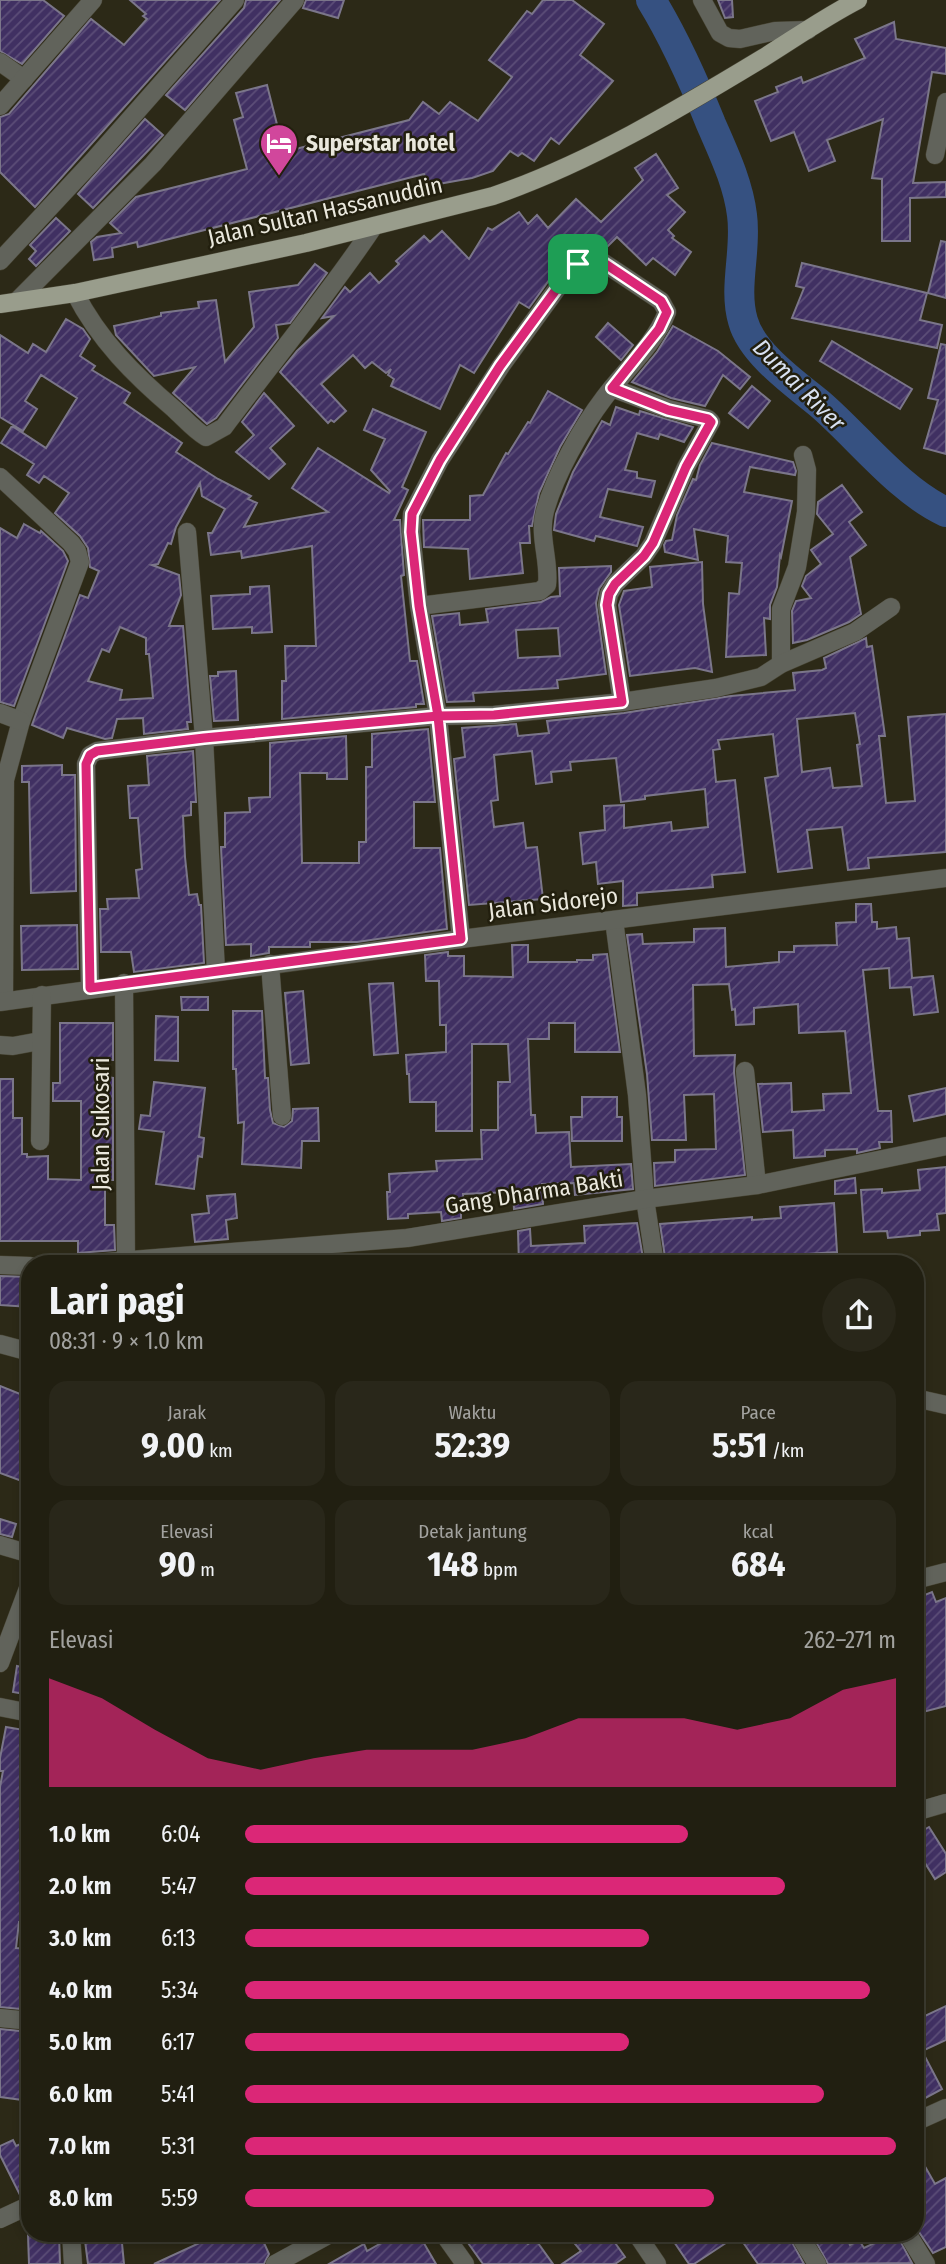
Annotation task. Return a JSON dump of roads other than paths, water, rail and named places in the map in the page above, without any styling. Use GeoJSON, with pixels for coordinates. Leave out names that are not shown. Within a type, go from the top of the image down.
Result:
{"type":"FeatureCollection","features":[{"type":"Feature","properties":{"kind":"main road"},"geometry":{"type":"LineString","coordinates":[[808,30],[858,0]]}},
{"type":"Feature","properties":{"kind":"main road","name":"Jalan Sultan Hassanuddin"},"geometry":{"type":"LineString","coordinates":[[8,303],[75,293],[374,226],[521,187],[566,168],[648,125],[808,30]]}},
{"type":"Feature","properties":{"kind":"street"},"geometry":{"type":"LineString","coordinates":[[0,106],[93,0]]}},
{"type":"Feature","properties":{"kind":"street"},"geometry":{"type":"LineString","coordinates":[[0,261],[93,161],[235,0]]}},
{"type":"Feature","properties":{"kind":"street"},"geometry":{"type":"LineString","coordinates":[[8,303],[153,164],[295,0]]}},
{"type":"Feature","properties":{"kind":"street"},"geometry":{"type":"LineString","coordinates":[[702,0],[720,33],[729,38],[740,39],[764,32],[808,30]]}},
{"type":"Feature","properties":{"kind":"street"},"geometry":{"type":"LineString","coordinates":[[0,62],[24,79]]}},
{"type":"Feature","properties":{"kind":"street"},"geometry":{"type":"LineString","coordinates":[[935,155],[946,102]]}},
{"type":"Feature","properties":{"kind":"street"},"geometry":{"type":"LineString","coordinates":[[75,293],[92,323],[119,358],[206,437],[224,427],[341,276],[374,226]]}},
{"type":"Feature","properties":{"kind":"street"},"geometry":{"type":"LineString","coordinates":[[419,606],[544,589],[547,581],[543,520],[547,504],[582,431],[659,329],[667,312],[661,301],[596,259],[572,268],[500,366],[440,460],[415,506],[411,532],[419,606],[438,716],[461,939]]}},
{"type":"Feature","properties":{"kind":"street"},"geometry":{"type":"LineString","coordinates":[[612,388],[668,410],[711,422],[686,467],[653,543],[609,594],[607,605],[622,702]]}},
{"type":"Feature","properties":{"kind":"street"},"geometry":{"type":"LineString","coordinates":[[781,664],[781,609],[797,567],[806,512],[807,470],[803,455]]}},
{"type":"Feature","properties":{"kind":"street"},"geometry":{"type":"LineString","coordinates":[[0,477],[71,543],[80,562],[21,721],[5,780],[2,1001]]}},
{"type":"Feature","properties":{"kind":"street"},"geometry":{"type":"LineString","coordinates":[[187,532],[204,738],[216,971]]}},
{"type":"Feature","properties":{"kind":"street"},"geometry":{"type":"LineString","coordinates":[[90,988],[86,764],[90,755],[97,751],[438,716],[494,715],[622,702],[716,688],[761,677],[781,664],[855,632],[891,607]]}},
{"type":"Feature","properties":{"kind":"street"},"geometry":{"type":"LineString","coordinates":[[0,713],[21,721]]}},
{"type":"Feature","properties":{"kind":"street","name":"Jalan Sidorejo"},"geometry":{"type":"LineString","coordinates":[[2,1001],[461,939],[946,878]]}},
{"type":"Feature","properties":{"kind":"street"},"geometry":{"type":"LineString","coordinates":[[614,920],[637,1095],[645,1199],[654,1255]]}},
{"type":"Feature","properties":{"kind":"street"},"geometry":{"type":"LineString","coordinates":[[270,964],[282,1116]]}},
{"type":"Feature","properties":{"kind":"street","name":"Jalan Sukosari"},"geometry":{"type":"LineString","coordinates":[[124,983],[126,1255]]}},
{"type":"Feature","properties":{"kind":"street"},"geometry":{"type":"LineString","coordinates":[[40,1141],[42,995]]}},
{"type":"Feature","properties":{"kind":"street"},"geometry":{"type":"LineString","coordinates":[[0,1045],[13,1046],[40,1041]]}},
{"type":"Feature","properties":{"kind":"street"},"geometry":{"type":"LineString","coordinates":[[745,1071],[757,1185]]}},
{"type":"Feature","properties":{"kind":"street","name":"Gang Dharma Bakti"},"geometry":{"type":"LineString","coordinates":[[208,1255],[407,1238],[645,1199],[757,1185],[946,1146]]}},
{"type":"Feature","properties":{"kind":"street"},"geometry":{"type":"LineString","coordinates":[[0,1265],[21,1266]]}},
{"type":"Feature","properties":{"kind":"street"},"geometry":{"type":"LineString","coordinates":[[0,1344],[21,1350]]}},
{"type":"Feature","properties":{"kind":"street"},"geometry":{"type":"LineString","coordinates":[[924,1400],[946,1405]]}},
{"type":"Feature","properties":{"kind":"street"},"geometry":{"type":"LineString","coordinates":[[0,1545],[21,1551]]}},
{"type":"Feature","properties":{"kind":"street"},"geometry":{"type":"LineString","coordinates":[[924,1578],[946,1572]]}},
{"type":"Feature","properties":{"kind":"street"},"geometry":{"type":"LineString","coordinates":[[0,1663],[21,1607]]}},
{"type":"Feature","properties":{"kind":"street"},"geometry":{"type":"LineString","coordinates":[[0,1707],[21,1711]]}},
{"type":"Feature","properties":{"kind":"street"},"geometry":{"type":"LineString","coordinates":[[924,1809],[946,1803]]}},
{"type":"Feature","properties":{"kind":"street"},"geometry":{"type":"LineString","coordinates":[[0,2018],[21,2020]]}},
{"type":"Feature","properties":{"kind":"street"},"geometry":{"type":"LineString","coordinates":[[924,2118],[946,2108]]}},
{"type":"Feature","properties":{"kind":"street"},"geometry":{"type":"LineString","coordinates":[[0,2219],[21,2209]]}},
{"type":"Feature","properties":{"kind":"street"},"geometry":{"type":"LineString","coordinates":[[72,2242],[73,2264]]}},
{"type":"Feature","properties":{"kind":"street"},"geometry":{"type":"LineString","coordinates":[[284,2262],[317,2242]]}},
{"type":"Feature","properties":{"kind":"street"},"geometry":{"type":"LineString","coordinates":[[449,2242],[465,2264]]}},
{"type":"Feature","properties":{"kind":"street"},"geometry":{"type":"LineString","coordinates":[[642,2242],[657,2264]]}},
{"type":"Feature","properties":{"kind":"street"},"geometry":{"type":"LineString","coordinates":[[804,2242],[817,2264]]}},
{"type":"Feature","properties":{"kind":"street"},"geometry":{"type":"LineString","coordinates":[[912,2242],[926,2264]]}},
{"type":"Feature","properties":{"kind":"waterway","name":"Dumai River"},"geometry":{"type":"LineString","coordinates":[[651,0],[691,77],[737,192],[743,228],[740,308],[748,333],[776,368],[821,405],[896,478],[929,503],[946,512]]}},
{"type":"Feature","properties":{"kind":"place","name":"Superstar hotel"},"geometry":{"type":"Point","coordinates":[279,177]}}]}
